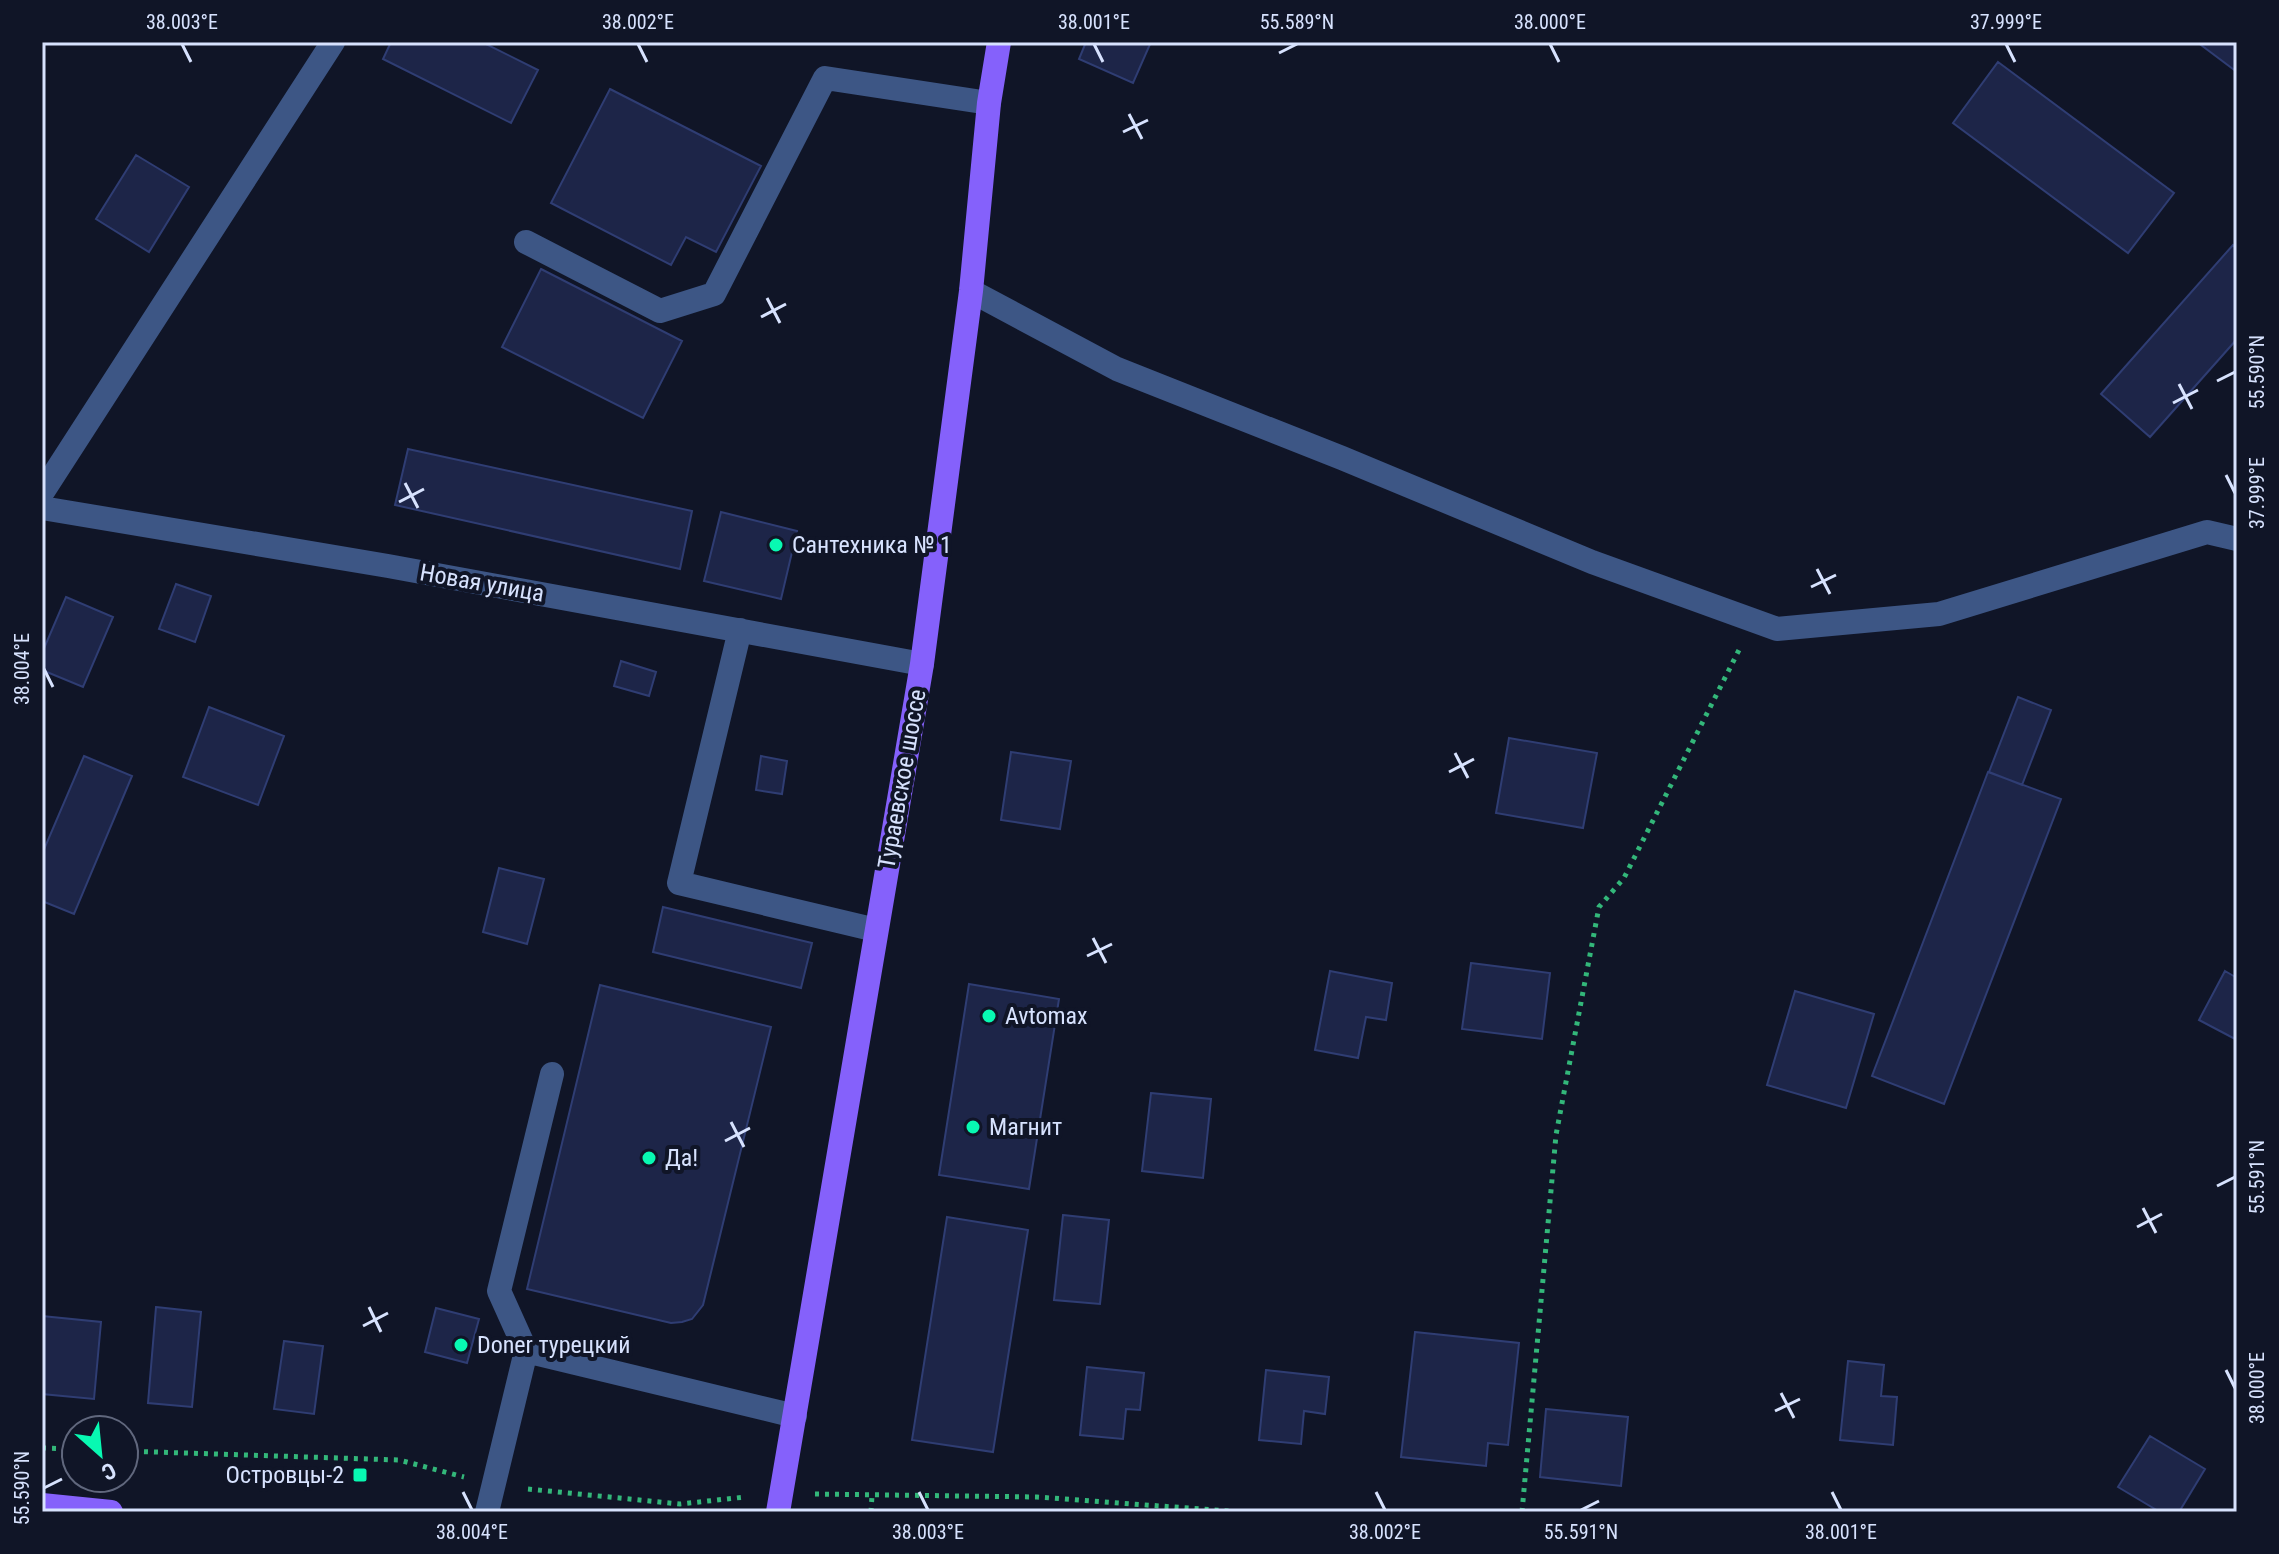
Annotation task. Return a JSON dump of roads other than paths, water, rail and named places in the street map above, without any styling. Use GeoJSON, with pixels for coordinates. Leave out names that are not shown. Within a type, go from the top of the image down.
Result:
{"type":"FeatureCollection","features":[{"type":"Feature","properties":{"kind":"main road","name":"Тураевское шоссе"},"geometry":{"type":"LineString","coordinates":[[780,1503],[922,664],[971,291],[989,103],[999,42]]}},
{"type":"Feature","properties":{"kind":"main road"},"geometry":{"type":"LineString","coordinates":[[42,1505],[111,1512]]}},
{"type":"Feature","properties":{"kind":"street"},"geometry":{"type":"LineString","coordinates":[[42,493],[333,42]]}},
{"type":"Feature","properties":{"kind":"street"},"geometry":{"type":"LineString","coordinates":[[526,242],[660,311],[714,294],[825,78],[989,103]]}},
{"type":"Feature","properties":{"kind":"street"},"geometry":{"type":"LineString","coordinates":[[971,291],[1117,369],[1592,562],[1777,629],[1939,614],[2207,532],[2237,539]]}},
{"type":"Feature","properties":{"kind":"street","name":"Новая улица"},"geometry":{"type":"LineString","coordinates":[[42,508],[388,566],[922,664]]}},
{"type":"Feature","properties":{"kind":"street"},"geometry":{"type":"LineString","coordinates":[[740,630],[679,883],[876,930]]}},
{"type":"Feature","properties":{"kind":"street"},"geometry":{"type":"LineString","coordinates":[[487,1512],[526,1351],[499,1291],[552,1074]]}},
{"type":"Feature","properties":{"kind":"street"},"geometry":{"type":"LineString","coordinates":[[526,1351],[795,1416]]}},
{"type":"Feature","properties":{"kind":"place","name":"Сантехника № 1"},"geometry":{"type":"Point","coordinates":[776,545]}},
{"type":"Feature","properties":{"kind":"place","name":"Avtomax"},"geometry":{"type":"Point","coordinates":[989,1016]}},
{"type":"Feature","properties":{"kind":"place","name":"Магнит"},"geometry":{"type":"Point","coordinates":[973,1127]}},
{"type":"Feature","properties":{"kind":"place","name":"Да!"},"geometry":{"type":"Point","coordinates":[649,1158]}},
{"type":"Feature","properties":{"kind":"place","name":"Doner турецкий"},"geometry":{"type":"Point","coordinates":[461,1345]}},
{"type":"Feature","properties":{"kind":"place","name":"Островцы-2"},"geometry":{"type":"Point","coordinates":[360,1475]}}]}
